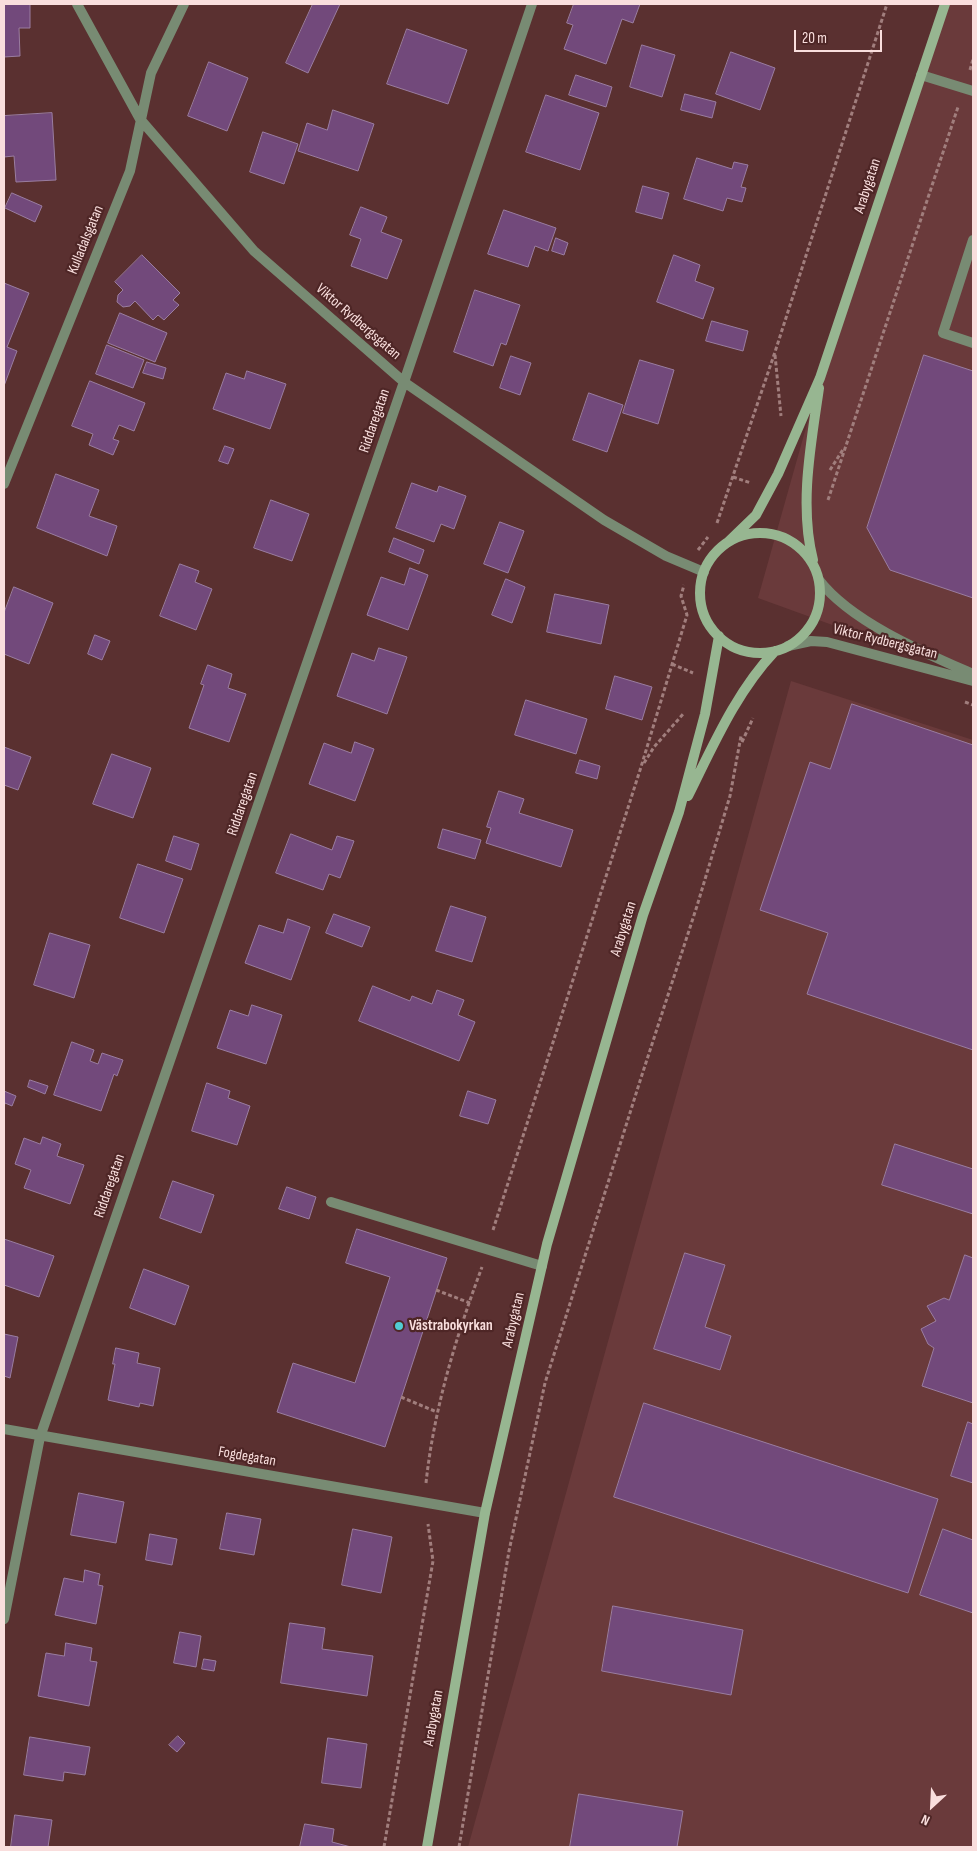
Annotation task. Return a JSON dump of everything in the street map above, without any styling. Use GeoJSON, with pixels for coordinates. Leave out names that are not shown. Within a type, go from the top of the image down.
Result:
{"type":"FeatureCollection","features":[{"type":"Feature","properties":{"kind":"street","name":"Viktor Rydbergsgatan"},"geometry":{"type":"LineString","coordinates":[[77,4],[140,119],[254,251],[404,382],[604,520],[666,556],[704,572]]}},
{"type":"Feature","properties":{"kind":"street","name":"Kulladalsgatan"},"geometry":{"type":"LineString","coordinates":[[4,484],[130,171],[150,73],[184,4]]}},
{"type":"Feature","properties":{"kind":"street","name":"Riddaregatan"},"geometry":{"type":"LineString","coordinates":[[4,1619],[40,1437],[404,382],[532,4]]}},
{"type":"Feature","properties":{"kind":"street","name":"Arabygatan"},"geometry":{"type":"LineString","coordinates":[[728,542],[756,516],[778,474],[820,378],[944,4]]}},
{"type":"Feature","properties":{"kind":"street"},"geometry":{"type":"LineString","coordinates":[[921,75],[968,90]]}},
{"type":"Feature","properties":{"kind":"street"},"geometry":{"type":"LineString","coordinates":[[973,240],[943,333],[973,343]]}},
{"type":"Feature","properties":{"kind":"street","name":"Arabygatan"},"geometry":{"type":"LineString","coordinates":[[815,568],[807,538],[808,482],[820,378]]}},
{"type":"Feature","properties":{"kind":"street"},"geometry":{"type":"LineString","coordinates":[[753,533],[777,535],[793,542],[806,554],[815,568],[819,580],[820,600],[815,619],[804,634],[788,646],[775,652],[758,653],[742,650],[718,636],[710,626],[701,604],[701,583],[704,572],[715,553],[728,542],[753,533]]}},
{"type":"Feature","properties":{"kind":"street","name":"Viktor Rydbergsgatan"},"geometry":{"type":"LineString","coordinates":[[819,580],[829,593],[845,607],[932,656],[973,674]]}},
{"type":"Feature","properties":{"kind":"street","name":"Arabygatan"},"geometry":{"type":"LineString","coordinates":[[427,1847],[485,1513],[542,1266],[644,915],[679,812],[705,714],[718,636]]}},
{"type":"Feature","properties":{"kind":"street","name":"Viktor Rydbergsgatan"},"geometry":{"type":"LineString","coordinates":[[788,646],[811,641],[827,642],[973,680]]}},
{"type":"Feature","properties":{"kind":"street","name":"Arabygatan"},"geometry":{"type":"LineString","coordinates":[[679,812],[726,721],[764,663],[775,652]]}},
{"type":"Feature","properties":{"kind":"street"},"geometry":{"type":"LineString","coordinates":[[331,1202],[542,1266]]}},
{"type":"Feature","properties":{"kind":"street","name":"Fogdegatan"},"geometry":{"type":"LineString","coordinates":[[4,1429],[40,1437],[485,1513]]}},
{"type":"Feature","properties":{"kind":"path"},"geometry":{"type":"LineString","coordinates":[[781,421],[775,352],[887,4]]}},
{"type":"Feature","properties":{"kind":"path"},"geometry":{"type":"LineString","coordinates":[[828,504],[847,443],[968,90],[973,59]]}},
{"type":"Feature","properties":{"kind":"path"},"geometry":{"type":"LineString","coordinates":[[384,1847],[433,1561],[424,1503],[437,1412],[445,1376],[488,1250],[528,1116],[642,767],[654,747],[688,708]]}},
{"type":"Feature","properties":{"kind":"path"},"geometry":{"type":"LineString","coordinates":[[459,1847],[509,1551],[545,1383],[697,906],[730,796],[741,745],[757,709]]}},
{"type":"Feature","properties":{"kind":"path"},"geometry":{"type":"LineString","coordinates":[[436,1290],[470,1303]]}},
{"type":"Feature","properties":{"kind":"path"},"geometry":{"type":"LineString","coordinates":[[402,1397],[437,1412]]}},
{"type":"Feature","properties":{"kind":"shaded area"},"geometry":{"type":"Polygon","coordinates":[[[945,4],[973,4],[973,676],[758,598],[820,378],[945,4]]]}},
{"type":"Feature","properties":{"kind":"shaded area"},"geometry":{"type":"Polygon","coordinates":[[[791,681],[973,740],[973,1847],[468,1847],[791,681]]]}},
{"type":"Feature","properties":{"kind":"building"},"geometry":{"type":"Polygon","coordinates":[[[4,4],[30,4],[30,28],[19,28],[20,56],[4,57],[4,4]]]}},
{"type":"Feature","properties":{"kind":"building"},"geometry":{"type":"Polygon","coordinates":[[[313,4],[340,4],[308,73],[286,63],[313,4]]]}},
{"type":"Feature","properties":{"kind":"building"},"geometry":{"type":"Polygon","coordinates":[[[574,4],[640,4],[633,23],[622,19],[606,64],[564,49],[573,25],[567,23],[574,4]]]}},
{"type":"Feature","properties":{"kind":"building"},"geometry":{"type":"Polygon","coordinates":[[[407,29],[467,50],[448,104],[387,84],[407,29]]]}},
{"type":"Feature","properties":{"kind":"building"},"geometry":{"type":"Polygon","coordinates":[[[642,45],[675,55],[662,97],[630,87],[642,45]]]}},
{"type":"Feature","properties":{"kind":"building"},"geometry":{"type":"Polygon","coordinates":[[[731,52],[775,68],[760,110],[716,94],[731,52]]]}},
{"type":"Feature","properties":{"kind":"building"},"geometry":{"type":"Polygon","coordinates":[[[209,62],[248,78],[227,131],[188,116],[209,62]]]}},
{"type":"Feature","properties":{"kind":"building"},"geometry":{"type":"Polygon","coordinates":[[[576,75],[612,87],[606,107],[569,95],[576,75]]]}},
{"type":"Feature","properties":{"kind":"building"},"geometry":{"type":"Polygon","coordinates":[[[685,94],[716,102],[712,118],[681,110],[685,94]]]}},
{"type":"Feature","properties":{"kind":"building"},"geometry":{"type":"Polygon","coordinates":[[[546,95],[599,113],[580,170],[526,152],[546,95]]]}},
{"type":"Feature","properties":{"kind":"building"},"geometry":{"type":"Polygon","coordinates":[[[333,110],[374,124],[358,171],[298,151],[307,123],[327,130],[333,110]]]}},
{"type":"Feature","properties":{"kind":"building"},"geometry":{"type":"Polygon","coordinates":[[[52,113],[56,180],[16,182],[14,156],[4,157],[4,116],[52,113]]]}},
{"type":"Feature","properties":{"kind":"building"},"geometry":{"type":"Polygon","coordinates":[[[263,132],[298,144],[284,184],[250,172],[263,132]]]}},
{"type":"Feature","properties":{"kind":"building"},"geometry":{"type":"Polygon","coordinates":[[[697,158],[732,169],[734,162],[748,165],[741,187],[746,188],[742,202],[727,198],[723,211],[684,199],[697,158]]]}},
{"type":"Feature","properties":{"kind":"building"},"geometry":{"type":"Polygon","coordinates":[[[643,186],[669,193],[662,219],[636,212],[643,186]]]}},
{"type":"Feature","properties":{"kind":"building"},"geometry":{"type":"Polygon","coordinates":[[[12,193],[42,206],[35,222],[5,208],[12,193]]]}},
{"type":"Feature","properties":{"kind":"building"},"geometry":{"type":"Polygon","coordinates":[[[361,207],[387,217],[381,232],[402,240],[387,279],[351,266],[361,239],[350,235],[361,207]]]}},
{"type":"Feature","properties":{"kind":"building"},"geometry":{"type":"Polygon","coordinates":[[[504,210],[556,228],[548,251],[535,246],[528,267],[488,254],[504,210]]]}},
{"type":"Feature","properties":{"kind":"building"},"geometry":{"type":"Polygon","coordinates":[[[556,238],[568,243],[564,255],[552,251],[556,238]]]}},
{"type":"Feature","properties":{"kind":"building"},"geometry":{"type":"Polygon","coordinates":[[[142,255],[180,293],[173,300],[179,305],[164,320],[158,315],[153,320],[135,301],[130,306],[123,307],[117,302],[118,295],[123,290],[115,282],[142,255]]]}},
{"type":"Feature","properties":{"kind":"building"},"geometry":{"type":"Polygon","coordinates":[[[674,255],[700,265],[695,281],[714,288],[703,319],[657,302],[674,255]]]}},
{"type":"Feature","properties":{"kind":"building"},"geometry":{"type":"Polygon","coordinates":[[[4,283],[29,293],[7,347],[17,351],[4,386],[4,283]]]}},
{"type":"Feature","properties":{"kind":"building"},"geometry":{"type":"Polygon","coordinates":[[[475,290],[520,305],[506,345],[501,343],[493,366],[454,352],[475,290]]]}},
{"type":"Feature","properties":{"kind":"building"},"geometry":{"type":"Polygon","coordinates":[[[120,313],[167,333],[155,362],[108,343],[120,313]]]}},
{"type":"Feature","properties":{"kind":"building"},"geometry":{"type":"Polygon","coordinates":[[[712,321],[748,331],[743,351],[706,341],[712,321]]]}},
{"type":"Feature","properties":{"kind":"building"},"geometry":{"type":"Polygon","coordinates":[[[107,345],[144,360],[133,388],[96,374],[107,345]]]}},
{"type":"Feature","properties":{"kind":"building"},"geometry":{"type":"Polygon","coordinates":[[[924,355],[973,371],[973,598],[890,570],[867,528],[924,355]]]}},
{"type":"Feature","properties":{"kind":"building"},"geometry":{"type":"Polygon","coordinates":[[[511,356],[531,363],[520,395],[500,388],[511,356]]]}},
{"type":"Feature","properties":{"kind":"building"},"geometry":{"type":"Polygon","coordinates":[[[640,360],[674,370],[658,424],[623,413],[640,360]]]}},
{"type":"Feature","properties":{"kind":"building"},"geometry":{"type":"Polygon","coordinates":[[[147,362],[166,368],[163,379],[143,373],[147,362]]]}},
{"type":"Feature","properties":{"kind":"building"},"geometry":{"type":"Polygon","coordinates":[[[247,371],[286,384],[270,429],[213,409],[226,373],[244,379],[247,371]]]}},
{"type":"Feature","properties":{"kind":"building"},"geometry":{"type":"Polygon","coordinates":[[[90,381],[145,403],[134,431],[119,425],[113,439],[119,441],[113,455],[89,445],[93,434],[72,426],[90,381]]]}},
{"type":"Feature","properties":{"kind":"building"},"geometry":{"type":"Polygon","coordinates":[[[589,393],[623,405],[607,452],[573,440],[589,393]]]}},
{"type":"Feature","properties":{"kind":"building"},"geometry":{"type":"Polygon","coordinates":[[[225,446],[234,449],[228,464],[219,461],[225,446]]]}},
{"type":"Feature","properties":{"kind":"building"},"geometry":{"type":"Polygon","coordinates":[[[56,474],[99,490],[89,516],[117,526],[107,556],[37,528],[56,474]]]}},
{"type":"Feature","properties":{"kind":"building"},"geometry":{"type":"Polygon","coordinates":[[[412,483],[437,492],[439,486],[466,496],[454,529],[441,524],[434,542],[396,528],[412,483]]]}},
{"type":"Feature","properties":{"kind":"building"},"geometry":{"type":"Polygon","coordinates":[[[271,500],[309,514],[292,561],[254,548],[271,500]]]}},
{"type":"Feature","properties":{"kind":"building"},"geometry":{"type":"Polygon","coordinates":[[[500,522],[524,531],[508,573],[484,564],[500,522]]]}},
{"type":"Feature","properties":{"kind":"building"},"geometry":{"type":"Polygon","coordinates":[[[394,538],[424,550],[419,564],[389,552],[394,538]]]}},
{"type":"Feature","properties":{"kind":"building"},"geometry":{"type":"Polygon","coordinates":[[[180,564],[199,571],[195,582],[212,589],[196,630],[160,616],[180,564]]]}},
{"type":"Feature","properties":{"kind":"building"},"geometry":{"type":"Polygon","coordinates":[[[410,568],[428,575],[408,630],[367,615],[381,577],[404,585],[410,568]]]}},
{"type":"Feature","properties":{"kind":"building"},"geometry":{"type":"Polygon","coordinates":[[[506,579],[525,587],[512,623],[492,615],[506,579]]]}},
{"type":"Feature","properties":{"kind":"building"},"geometry":{"type":"Polygon","coordinates":[[[14,587],[53,603],[29,664],[4,654],[4,613],[14,587]]]}},
{"type":"Feature","properties":{"kind":"building"},"geometry":{"type":"Polygon","coordinates":[[[555,594],[609,605],[601,644],[547,632],[555,594]]]}},
{"type":"Feature","properties":{"kind":"building"},"geometry":{"type":"Polygon","coordinates":[[[95,635],[110,641],[102,660],[88,654],[95,635]]]}},
{"type":"Feature","properties":{"kind":"building"},"geometry":{"type":"Polygon","coordinates":[[[379,648],[407,657],[387,714],[337,696],[352,653],[374,661],[379,648]]]}},
{"type":"Feature","properties":{"kind":"building"},"geometry":{"type":"Polygon","coordinates":[[[208,665],[232,674],[228,688],[246,694],[229,742],[189,728],[204,685],[201,684],[208,665]]]}},
{"type":"Feature","properties":{"kind":"building"},"geometry":{"type":"Polygon","coordinates":[[[615,676],[652,687],[642,720],[606,709],[615,676]]]}},
{"type":"Feature","properties":{"kind":"building"},"geometry":{"type":"Polygon","coordinates":[[[526,700],[587,719],[576,754],[515,735],[526,700]]]}},
{"type":"Feature","properties":{"kind":"building"},"geometry":{"type":"Polygon","coordinates":[[[852,704],[973,745],[973,1050],[807,994],[828,933],[760,910],[810,762],[830,769],[852,704]]]}},
{"type":"Feature","properties":{"kind":"building"},"geometry":{"type":"Polygon","coordinates":[[[355,742],[374,749],[355,801],[309,784],[324,743],[351,753],[355,742]]]}},
{"type":"Feature","properties":{"kind":"building"},"geometry":{"type":"Polygon","coordinates":[[[4,747],[31,757],[18,790],[4,785],[4,747]]]}},
{"type":"Feature","properties":{"kind":"building"},"geometry":{"type":"Polygon","coordinates":[[[112,754],[151,768],[133,818],[93,804],[112,754]]]}},
{"type":"Feature","properties":{"kind":"building"},"geometry":{"type":"Polygon","coordinates":[[[580,760],[600,766],[597,779],[576,773],[580,760]]]}},
{"type":"Feature","properties":{"kind":"building"},"geometry":{"type":"Polygon","coordinates":[[[499,791],[524,799],[519,813],[573,830],[561,867],[486,843],[491,828],[487,827],[499,791]]]}},
{"type":"Feature","properties":{"kind":"building"},"geometry":{"type":"Polygon","coordinates":[[[443,829],[481,840],[475,859],[438,848],[443,829]]]}},
{"type":"Feature","properties":{"kind":"building"},"geometry":{"type":"Polygon","coordinates":[[[291,834],[332,850],[337,836],[354,841],[340,878],[329,874],[323,890],[276,873],[291,834]]]}},
{"type":"Feature","properties":{"kind":"building"},"geometry":{"type":"Polygon","coordinates":[[[174,836],[199,844],[191,870],[166,861],[174,836]]]}},
{"type":"Feature","properties":{"kind":"building"},"geometry":{"type":"Polygon","coordinates":[[[138,864],[183,879],[164,933],[120,918],[138,864]]]}},
{"type":"Feature","properties":{"kind":"building"},"geometry":{"type":"Polygon","coordinates":[[[451,906],[486,917],[472,962],[436,951],[451,906]]]}},
{"type":"Feature","properties":{"kind":"building"},"geometry":{"type":"Polygon","coordinates":[[[334,914],[370,927],[362,947],[326,933],[334,914]]]}},
{"type":"Feature","properties":{"kind":"building"},"geometry":{"type":"Polygon","coordinates":[[[288,919],[310,927],[291,980],[245,963],[259,925],[283,933],[288,919]]]}},
{"type":"Feature","properties":{"kind":"building"},"geometry":{"type":"Polygon","coordinates":[[[50,933],[90,945],[74,998],[34,985],[50,933]]]}},
{"type":"Feature","properties":{"kind":"building"},"geometry":{"type":"Polygon","coordinates":[[[373,986],[410,1001],[412,996],[432,1004],[437,990],[464,1000],[458,1015],[475,1022],[459,1061],[359,1021],[373,986]]]}},
{"type":"Feature","properties":{"kind":"building"},"geometry":{"type":"Polygon","coordinates":[[[252,1005],[282,1015],[266,1064],[217,1048],[230,1010],[248,1016],[252,1005]]]}},
{"type":"Feature","properties":{"kind":"building"},"geometry":{"type":"Polygon","coordinates":[[[72,1042],[94,1050],[90,1061],[98,1064],[102,1053],[123,1060],[117,1076],[114,1074],[101,1111],[54,1095],[72,1042]]]}},
{"type":"Feature","properties":{"kind":"building"},"geometry":{"type":"Polygon","coordinates":[[[30,1080],[48,1086],[45,1094],[28,1087],[30,1080]]]}},
{"type":"Feature","properties":{"kind":"building"},"geometry":{"type":"Polygon","coordinates":[[[207,1083],[230,1091],[228,1098],[250,1106],[237,1145],[192,1131],[207,1083]]]}},
{"type":"Feature","properties":{"kind":"building"},"geometry":{"type":"Polygon","coordinates":[[[4,1091],[16,1096],[12,1106],[5,1103],[4,1107],[4,1091]]]}},
{"type":"Feature","properties":{"kind":"building"},"geometry":{"type":"Polygon","coordinates":[[[468,1091],[496,1100],[488,1124],[460,1116],[468,1091]]]}},
{"type":"Feature","properties":{"kind":"building"},"geometry":{"type":"Polygon","coordinates":[[[43,1137],[61,1144],[57,1156],[84,1165],[70,1204],[24,1188],[31,1170],[15,1164],[24,1138],[40,1144],[43,1137]]]}},
{"type":"Feature","properties":{"kind":"building"},"geometry":{"type":"Polygon","coordinates":[[[895,1144],[973,1169],[973,1214],[882,1185],[895,1144]]]}},
{"type":"Feature","properties":{"kind":"building"},"geometry":{"type":"Polygon","coordinates":[[[173,1181],[214,1195],[201,1233],[160,1218],[173,1181]]]}},
{"type":"Feature","properties":{"kind":"building"},"geometry":{"type":"Polygon","coordinates":[[[287,1187],[316,1197],[309,1219],[279,1209],[287,1187]]]}},
{"type":"Feature","properties":{"kind":"building","name":"Västrabokyrkan"},"geometry":{"type":"Polygon","coordinates":[[[357,1229],[447,1258],[385,1447],[277,1412],[293,1363],[355,1383],[390,1277],[346,1263],[357,1229]]]}},
{"type":"Feature","properties":{"kind":"building"},"geometry":{"type":"Polygon","coordinates":[[[4,1239],[54,1256],[39,1297],[4,1285],[4,1239]]]}},
{"type":"Feature","properties":{"kind":"building"},"geometry":{"type":"Polygon","coordinates":[[[685,1253],[725,1265],[705,1327],[731,1336],[720,1370],[654,1349],[685,1253]]]}},
{"type":"Feature","properties":{"kind":"building"},"geometry":{"type":"Polygon","coordinates":[[[965,1255],[973,1258],[973,1403],[922,1386],[934,1348],[928,1344],[921,1329],[936,1321],[927,1306],[944,1298],[949,1300],[965,1255]]]}},
{"type":"Feature","properties":{"kind":"building"},"geometry":{"type":"Polygon","coordinates":[[[144,1269],[189,1286],[175,1325],[130,1308],[144,1269]]]}},
{"type":"Feature","properties":{"kind":"building"},"geometry":{"type":"Polygon","coordinates":[[[4,1334],[18,1337],[10,1378],[4,1376],[4,1334]]]}},
{"type":"Feature","properties":{"kind":"building"},"geometry":{"type":"Polygon","coordinates":[[[116,1348],[139,1353],[137,1363],[160,1368],[153,1406],[140,1403],[139,1407],[108,1400],[116,1348]]]}},
{"type":"Feature","properties":{"kind":"building"},"geometry":{"type":"Polygon","coordinates":[[[644,1403],[938,1499],[908,1593],[614,1497],[644,1403]]]}},
{"type":"Feature","properties":{"kind":"building"},"geometry":{"type":"Polygon","coordinates":[[[968,1422],[973,1424],[973,1483],[951,1476],[968,1422]]]}},
{"type":"Feature","properties":{"kind":"building"},"geometry":{"type":"Polygon","coordinates":[[[79,1493],[124,1502],[116,1543],[71,1535],[79,1493]]]}},
{"type":"Feature","properties":{"kind":"building"},"geometry":{"type":"Polygon","coordinates":[[[227,1513],[261,1519],[254,1555],[220,1549],[227,1513]]]}},
{"type":"Feature","properties":{"kind":"building"},"geometry":{"type":"Polygon","coordinates":[[[353,1529],[392,1537],[381,1593],[342,1585],[353,1529]]]}},
{"type":"Feature","properties":{"kind":"building"},"geometry":{"type":"Polygon","coordinates":[[[943,1529],[973,1540],[973,1613],[920,1595],[943,1529]]]}},
{"type":"Feature","properties":{"kind":"building"},"geometry":{"type":"Polygon","coordinates":[[[150,1534],[177,1539],[172,1565],[146,1560],[150,1534]]]}},
{"type":"Feature","properties":{"kind":"building"},"geometry":{"type":"Polygon","coordinates":[[[85,1570],[100,1574],[98,1585],[103,1586],[96,1624],[55,1615],[64,1578],[83,1582],[85,1570]]]}},
{"type":"Feature","properties":{"kind":"building"},"geometry":{"type":"Polygon","coordinates":[[[613,1606],[743,1630],[731,1695],[602,1671],[613,1606]]]}},
{"type":"Feature","properties":{"kind":"building"},"geometry":{"type":"Polygon","coordinates":[[[290,1623],[325,1628],[322,1649],[373,1656],[367,1696],[281,1683],[290,1623]]]}},
{"type":"Feature","properties":{"kind":"building"},"geometry":{"type":"Polygon","coordinates":[[[180,1632],[201,1636],[196,1667],[174,1663],[180,1632]]]}},
{"type":"Feature","properties":{"kind":"building"},"geometry":{"type":"Polygon","coordinates":[[[66,1643],[92,1648],[90,1661],[97,1662],[89,1706],[38,1696],[46,1653],[64,1656],[66,1643]]]}},
{"type":"Feature","properties":{"kind":"building"},"geometry":{"type":"Polygon","coordinates":[[[204,1659],[216,1661],[214,1671],[202,1669],[204,1659]]]}},
{"type":"Feature","properties":{"kind":"building"},"geometry":{"type":"Polygon","coordinates":[[[178,1736],[185,1743],[177,1752],[169,1745],[178,1736]]]}},
{"type":"Feature","properties":{"kind":"building"},"geometry":{"type":"Polygon","coordinates":[[[30,1737],[90,1747],[85,1775],[64,1772],[63,1781],[24,1775],[30,1737]]]}},
{"type":"Feature","properties":{"kind":"building"},"geometry":{"type":"Polygon","coordinates":[[[328,1738],[367,1744],[361,1788],[322,1783],[328,1738]]]}},
{"type":"Feature","properties":{"kind":"building"},"geometry":{"type":"Polygon","coordinates":[[[579,1794],[683,1811],[677,1847],[570,1847],[579,1794]]]}},
{"type":"Feature","properties":{"kind":"building"},"geometry":{"type":"Polygon","coordinates":[[[15,1815],[52,1820],[48,1847],[11,1847],[15,1815]]]}},
{"type":"Feature","properties":{"kind":"building"},"geometry":{"type":"Polygon","coordinates":[[[305,1824],[334,1829],[332,1842],[351,1847],[300,1847],[305,1824]]]}},
{"type":"Feature","properties":{"kind":"place","name":"Västrabokyrkan"},"geometry":{"type":"Point","coordinates":[399,1326]}}]}
